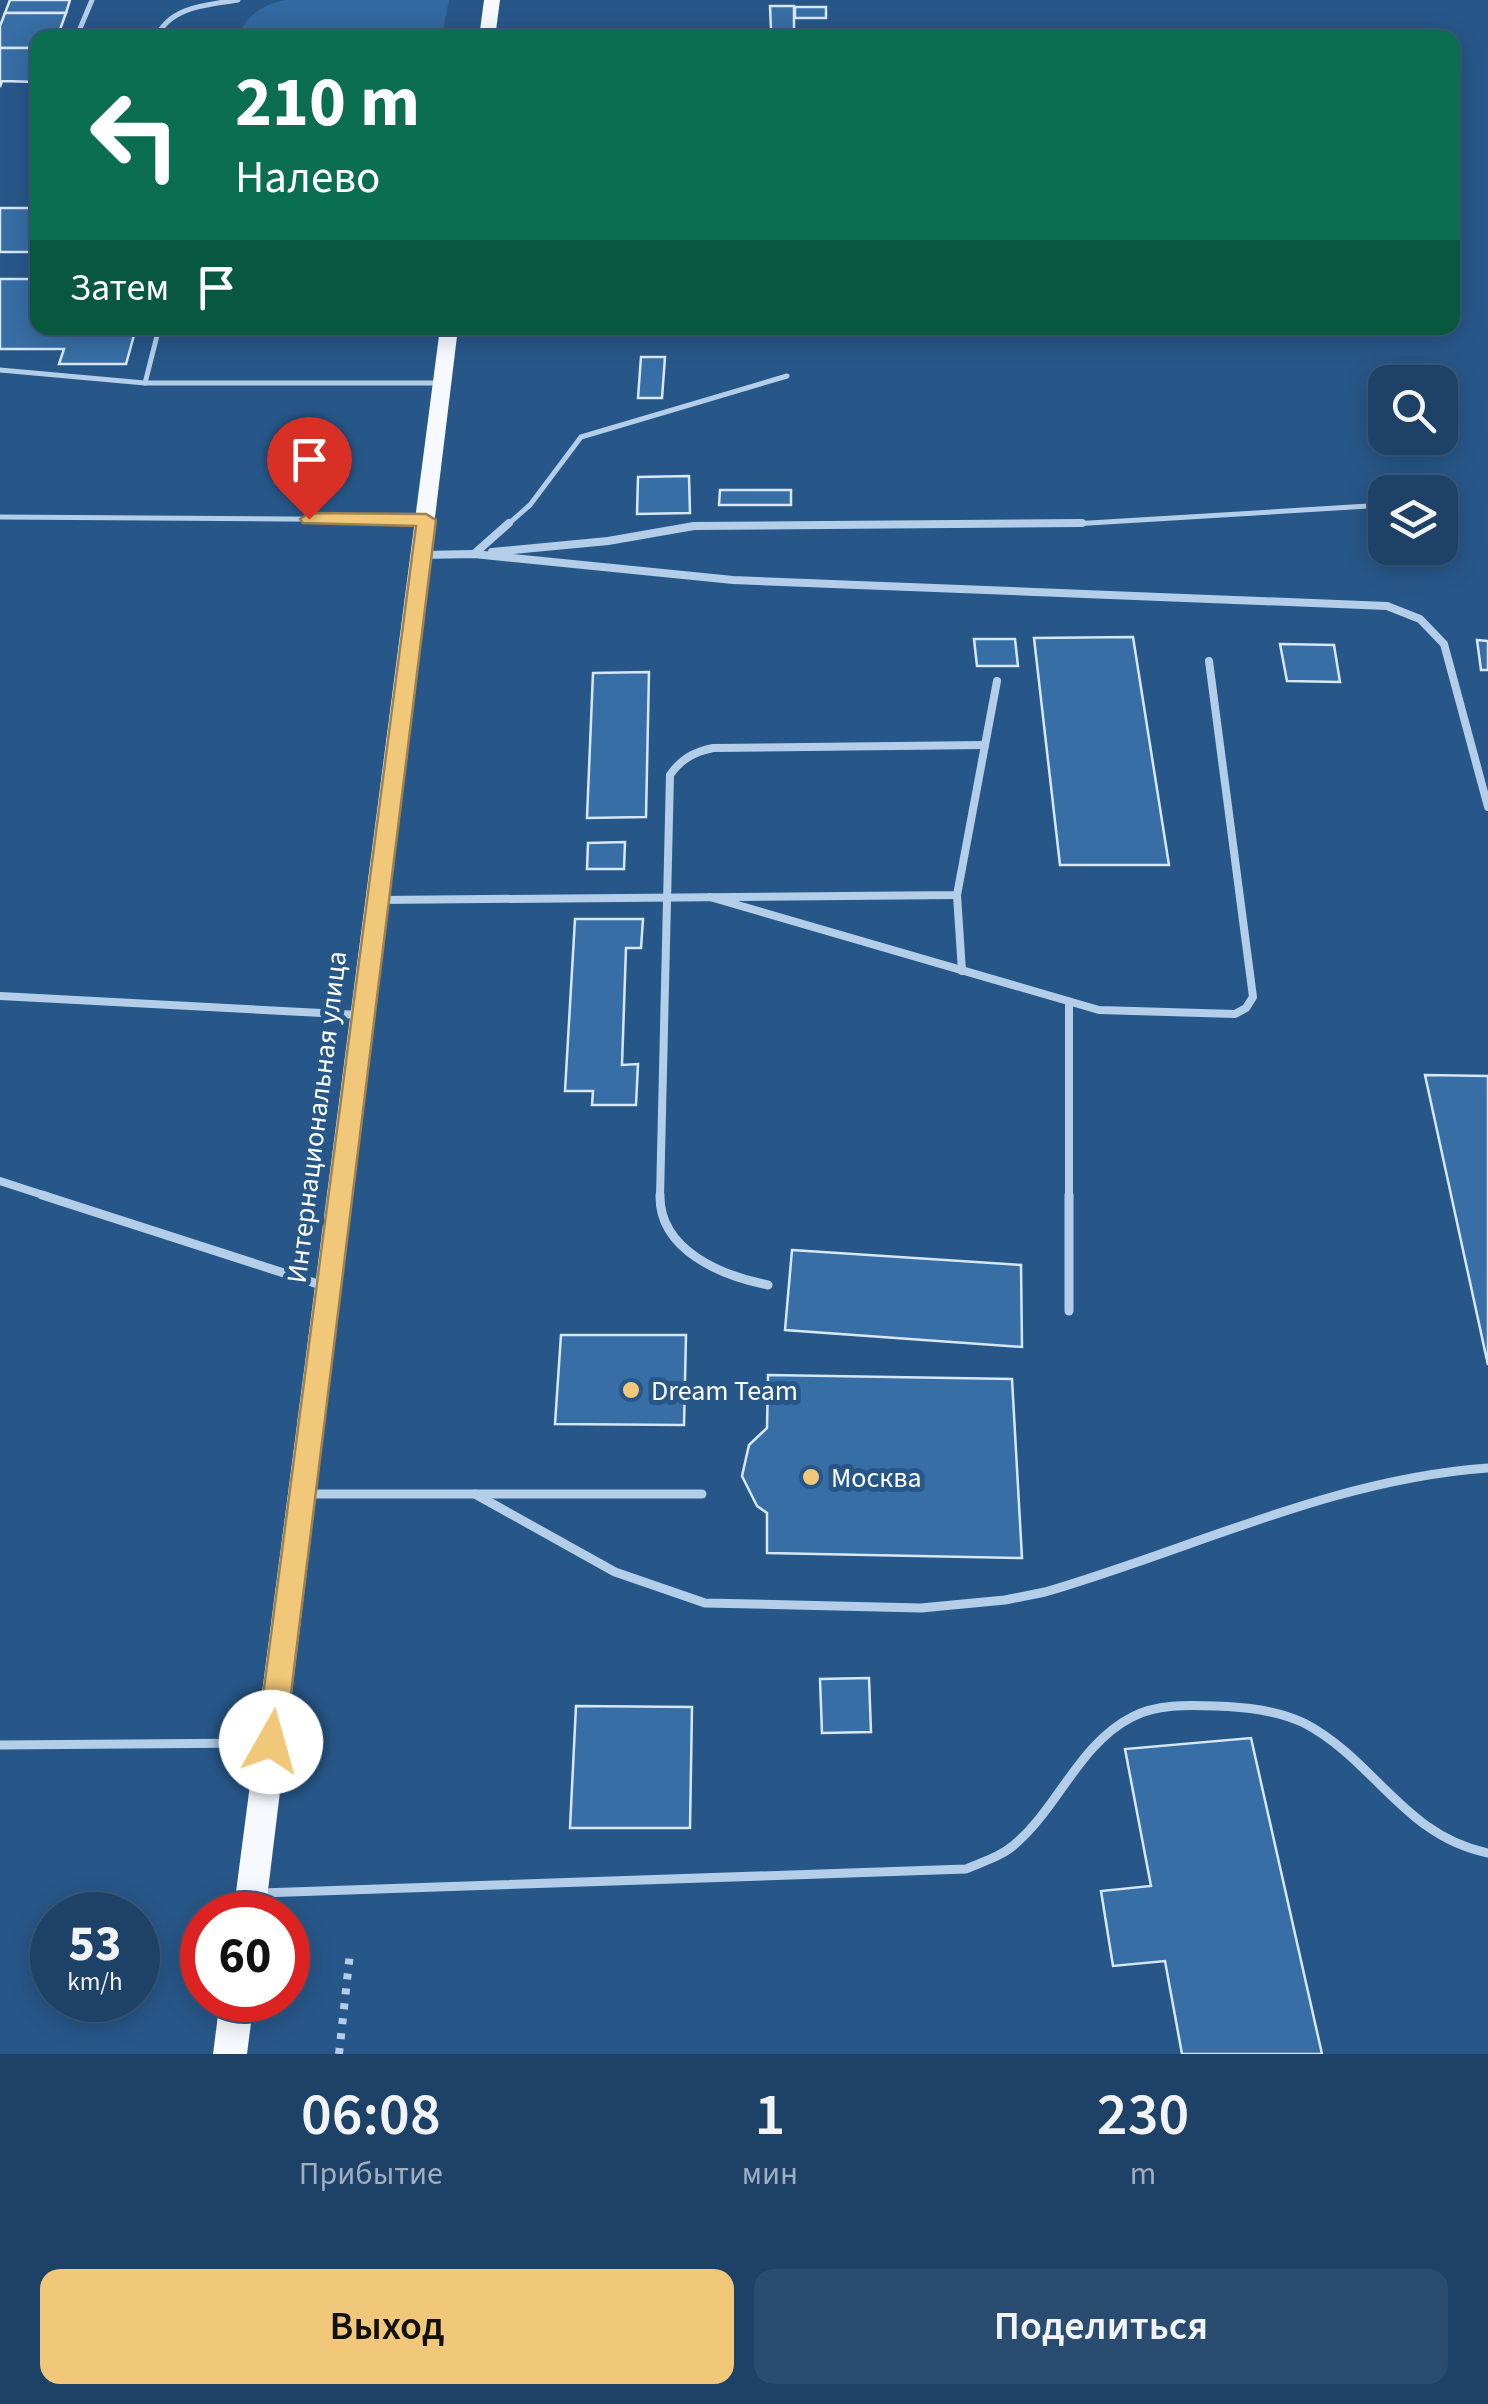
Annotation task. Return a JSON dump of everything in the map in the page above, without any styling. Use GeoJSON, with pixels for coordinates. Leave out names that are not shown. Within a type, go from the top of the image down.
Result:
{"type":"FeatureCollection","features":[{"type":"Feature","properties":{"kind":"main road"},"geometry":{"type":"LineString","coordinates":[[488,30],[492,0]]}},
{"type":"Feature","properties":{"kind":"main road","name":"Интернациональная улица"},"geometry":{"type":"LineString","coordinates":[[252,1892],[448,335]]}},
{"type":"Feature","properties":{"kind":"main road"},"geometry":{"type":"LineString","coordinates":[[230,2054],[235,2022]]}},
{"type":"Feature","properties":{"kind":"lane"},"geometry":{"type":"LineString","coordinates":[[79,30],[92,0]]}},
{"type":"Feature","properties":{"kind":"lane"},"geometry":{"type":"LineString","coordinates":[[158,30],[177,14],[238,0]]}},
{"type":"Feature","properties":{"kind":"lane"},"geometry":{"type":"LineString","coordinates":[[144,383],[157,335]]}},
{"type":"Feature","properties":{"kind":"lane"},"geometry":{"type":"LineString","coordinates":[[0,370],[144,383],[442,384]]}},
{"type":"Feature","properties":{"kind":"lane"},"geometry":{"type":"LineString","coordinates":[[474,554],[530,505],[581,437],[787,376]]}},
{"type":"Feature","properties":{"kind":"lane"},"geometry":{"type":"LineString","coordinates":[[422,555],[608,541],[694,526],[1073,524],[1368,506]]}},
{"type":"Feature","properties":{"kind":"lane"},"geometry":{"type":"LineString","coordinates":[[0,518],[426,520]]}},
{"type":"Feature","properties":{"kind":"lane"},"geometry":{"type":"LineString","coordinates":[[474,554],[733,580],[1388,606],[1410,612],[1432,627],[1444,644],[1488,807]]}},
{"type":"Feature","properties":{"kind":"lane"},"geometry":{"type":"LineString","coordinates":[[710,897],[1119,1014],[1236,1014],[1253,997],[1209,661]]}},
{"type":"Feature","properties":{"kind":"lane"},"geometry":{"type":"LineString","coordinates":[[962,971],[957,895],[997,681]]}},
{"type":"Feature","properties":{"kind":"lane"},"geometry":{"type":"LineString","coordinates":[[768,1285],[729,1278],[702,1263],[669,1230],[660,1208],[670,775],[678,761],[694,752],[985,745]]}},
{"type":"Feature","properties":{"kind":"lane"},"geometry":{"type":"LineString","coordinates":[[379,900],[957,895]]}},
{"type":"Feature","properties":{"kind":"lane"},"geometry":{"type":"LineString","coordinates":[[0,996],[364,1015]]}},
{"type":"Feature","properties":{"kind":"lane"},"geometry":{"type":"LineString","coordinates":[[1069,1002],[1069,1311]]}},
{"type":"Feature","properties":{"kind":"lane"},"geometry":{"type":"LineString","coordinates":[[0,1181],[330,1288]]}},
{"type":"Feature","properties":{"kind":"lane"},"geometry":{"type":"LineString","coordinates":[[475,1494],[634,1582],[671,1596],[705,1603],[943,1606],[1045,1593],[1409,1473],[1488,1468]]}},
{"type":"Feature","properties":{"kind":"lane"},"geometry":{"type":"LineString","coordinates":[[304,1494],[702,1494]]}},
{"type":"Feature","properties":{"kind":"lane"},"geometry":{"type":"LineString","coordinates":[[310,1901],[966,1869],[1012,1848],[1093,1750],[1133,1716],[1192,1705],[1274,1709],[1329,1735],[1373,1774],[1424,1830],[1470,1852],[1488,1852]]}},
{"type":"Feature","properties":{"kind":"lane"},"geometry":{"type":"LineString","coordinates":[[0,1746],[271,1742]]}},
{"type":"Feature","properties":{"kind":"path"},"geometry":{"type":"LineString","coordinates":[[339,2054],[350,1952]]}},
{"type":"Feature","properties":{"kind":"shaded area"},"geometry":{"type":"Polygon","coordinates":[[[285,0],[449,0],[443,30],[242,30],[256,12],[285,0]]]}},
{"type":"Feature","properties":{"kind":"building"},"geometry":{"type":"Polygon","coordinates":[[[10,0],[70,0],[66,13],[5,13],[10,0]]]}},
{"type":"Feature","properties":{"kind":"building"},"geometry":{"type":"Polygon","coordinates":[[[770,6],[794,6],[794,30],[771,30],[770,6]]]}},
{"type":"Feature","properties":{"kind":"building"},"geometry":{"type":"Polygon","coordinates":[[[795,7],[826,7],[826,18],[795,18],[795,7]]]}},
{"type":"Feature","properties":{"kind":"building"},"geometry":{"type":"Polygon","coordinates":[[[5,13],[66,13],[60,30],[30,30],[30,48],[0,48],[0,26],[5,13]]]}},
{"type":"Feature","properties":{"kind":"building"},"geometry":{"type":"Polygon","coordinates":[[[0,48],[30,48],[30,82],[2,81],[0,87],[0,48]]]}},
{"type":"Feature","properties":{"kind":"building"},"geometry":{"type":"Polygon","coordinates":[[[0,208],[30,208],[30,252],[0,252],[0,208]]]}},
{"type":"Feature","properties":{"kind":"building"},"geometry":{"type":"Polygon","coordinates":[[[0,279],[30,279],[30,335],[134,335],[126,364],[59,364],[64,349],[0,349],[0,279]]]}},
{"type":"Feature","properties":{"kind":"building"},"geometry":{"type":"Polygon","coordinates":[[[641,357],[665,357],[662,398],[638,398],[641,357]]]}},
{"type":"Feature","properties":{"kind":"building"},"geometry":{"type":"Polygon","coordinates":[[[689,476],[690,513],[637,514],[638,477],[689,476]]]}},
{"type":"Feature","properties":{"kind":"building"},"geometry":{"type":"Polygon","coordinates":[[[720,490],[791,490],[791,505],[719,505],[720,490]]]}},
{"type":"Feature","properties":{"kind":"building"},"geometry":{"type":"Polygon","coordinates":[[[1133,637],[1169,865],[1060,865],[1034,638],[1133,637]]]}},
{"type":"Feature","properties":{"kind":"building"},"geometry":{"type":"Polygon","coordinates":[[[974,639],[1015,639],[1018,666],[977,666],[974,639]]]}},
{"type":"Feature","properties":{"kind":"building"},"geometry":{"type":"Polygon","coordinates":[[[1477,640],[1488,641],[1488,670],[1481,670],[1477,640]]]}},
{"type":"Feature","properties":{"kind":"building"},"geometry":{"type":"Polygon","coordinates":[[[1280,644],[1334,645],[1340,682],[1287,681],[1280,644]]]}},
{"type":"Feature","properties":{"kind":"building"},"geometry":{"type":"Polygon","coordinates":[[[649,672],[646,817],[587,818],[593,673],[649,672]]]}},
{"type":"Feature","properties":{"kind":"building"},"geometry":{"type":"Polygon","coordinates":[[[625,842],[624,869],[587,869],[588,843],[625,842]]]}},
{"type":"Feature","properties":{"kind":"building"},"geometry":{"type":"Polygon","coordinates":[[[575,919],[643,919],[641,948],[626,948],[622,1065],[638,1064],[636,1105],[592,1105],[593,1091],[565,1091],[575,919]]]}},
{"type":"Feature","properties":{"kind":"building"},"geometry":{"type":"Polygon","coordinates":[[[1425,1075],[1488,1076],[1488,1365],[1425,1075]]]}},
{"type":"Feature","properties":{"kind":"building"},"geometry":{"type":"Polygon","coordinates":[[[792,1250],[1021,1265],[1022,1347],[785,1330],[792,1250]]]}},
{"type":"Feature","properties":{"kind":"building"},"geometry":{"type":"Polygon","coordinates":[[[561,1335],[686,1335],[684,1425],[555,1424],[561,1335]]]}},
{"type":"Feature","properties":{"kind":"building"},"geometry":{"type":"Polygon","coordinates":[[[768,1375],[1012,1379],[1022,1558],[767,1553],[767,1513],[757,1506],[742,1476],[749,1445],[767,1428],[768,1375]]]}},
{"type":"Feature","properties":{"kind":"building"},"geometry":{"type":"Polygon","coordinates":[[[869,1678],[871,1732],[822,1733],[820,1679],[869,1678]]]}},
{"type":"Feature","properties":{"kind":"building"},"geometry":{"type":"Polygon","coordinates":[[[576,1706],[692,1707],[690,1828],[570,1828],[576,1706]]]}},
{"type":"Feature","properties":{"kind":"building"},"geometry":{"type":"Polygon","coordinates":[[[1251,1738],[1322,2054],[1182,2054],[1165,1961],[1113,1966],[1101,1891],[1151,1886],[1125,1749],[1251,1738]]]}},
{"type":"Feature","properties":{"kind":"place","name":"Dream Team"},"geometry":{"type":"Point","coordinates":[631,1390]}},
{"type":"Feature","properties":{"kind":"place","name":"Москва"},"geometry":{"type":"Point","coordinates":[811,1477]}},
{"type":"Feature","properties":{"kind":"route"},"geometry":{"type":"LineString","coordinates":[[271,1742],[426,520],[309,519]]}}]}
